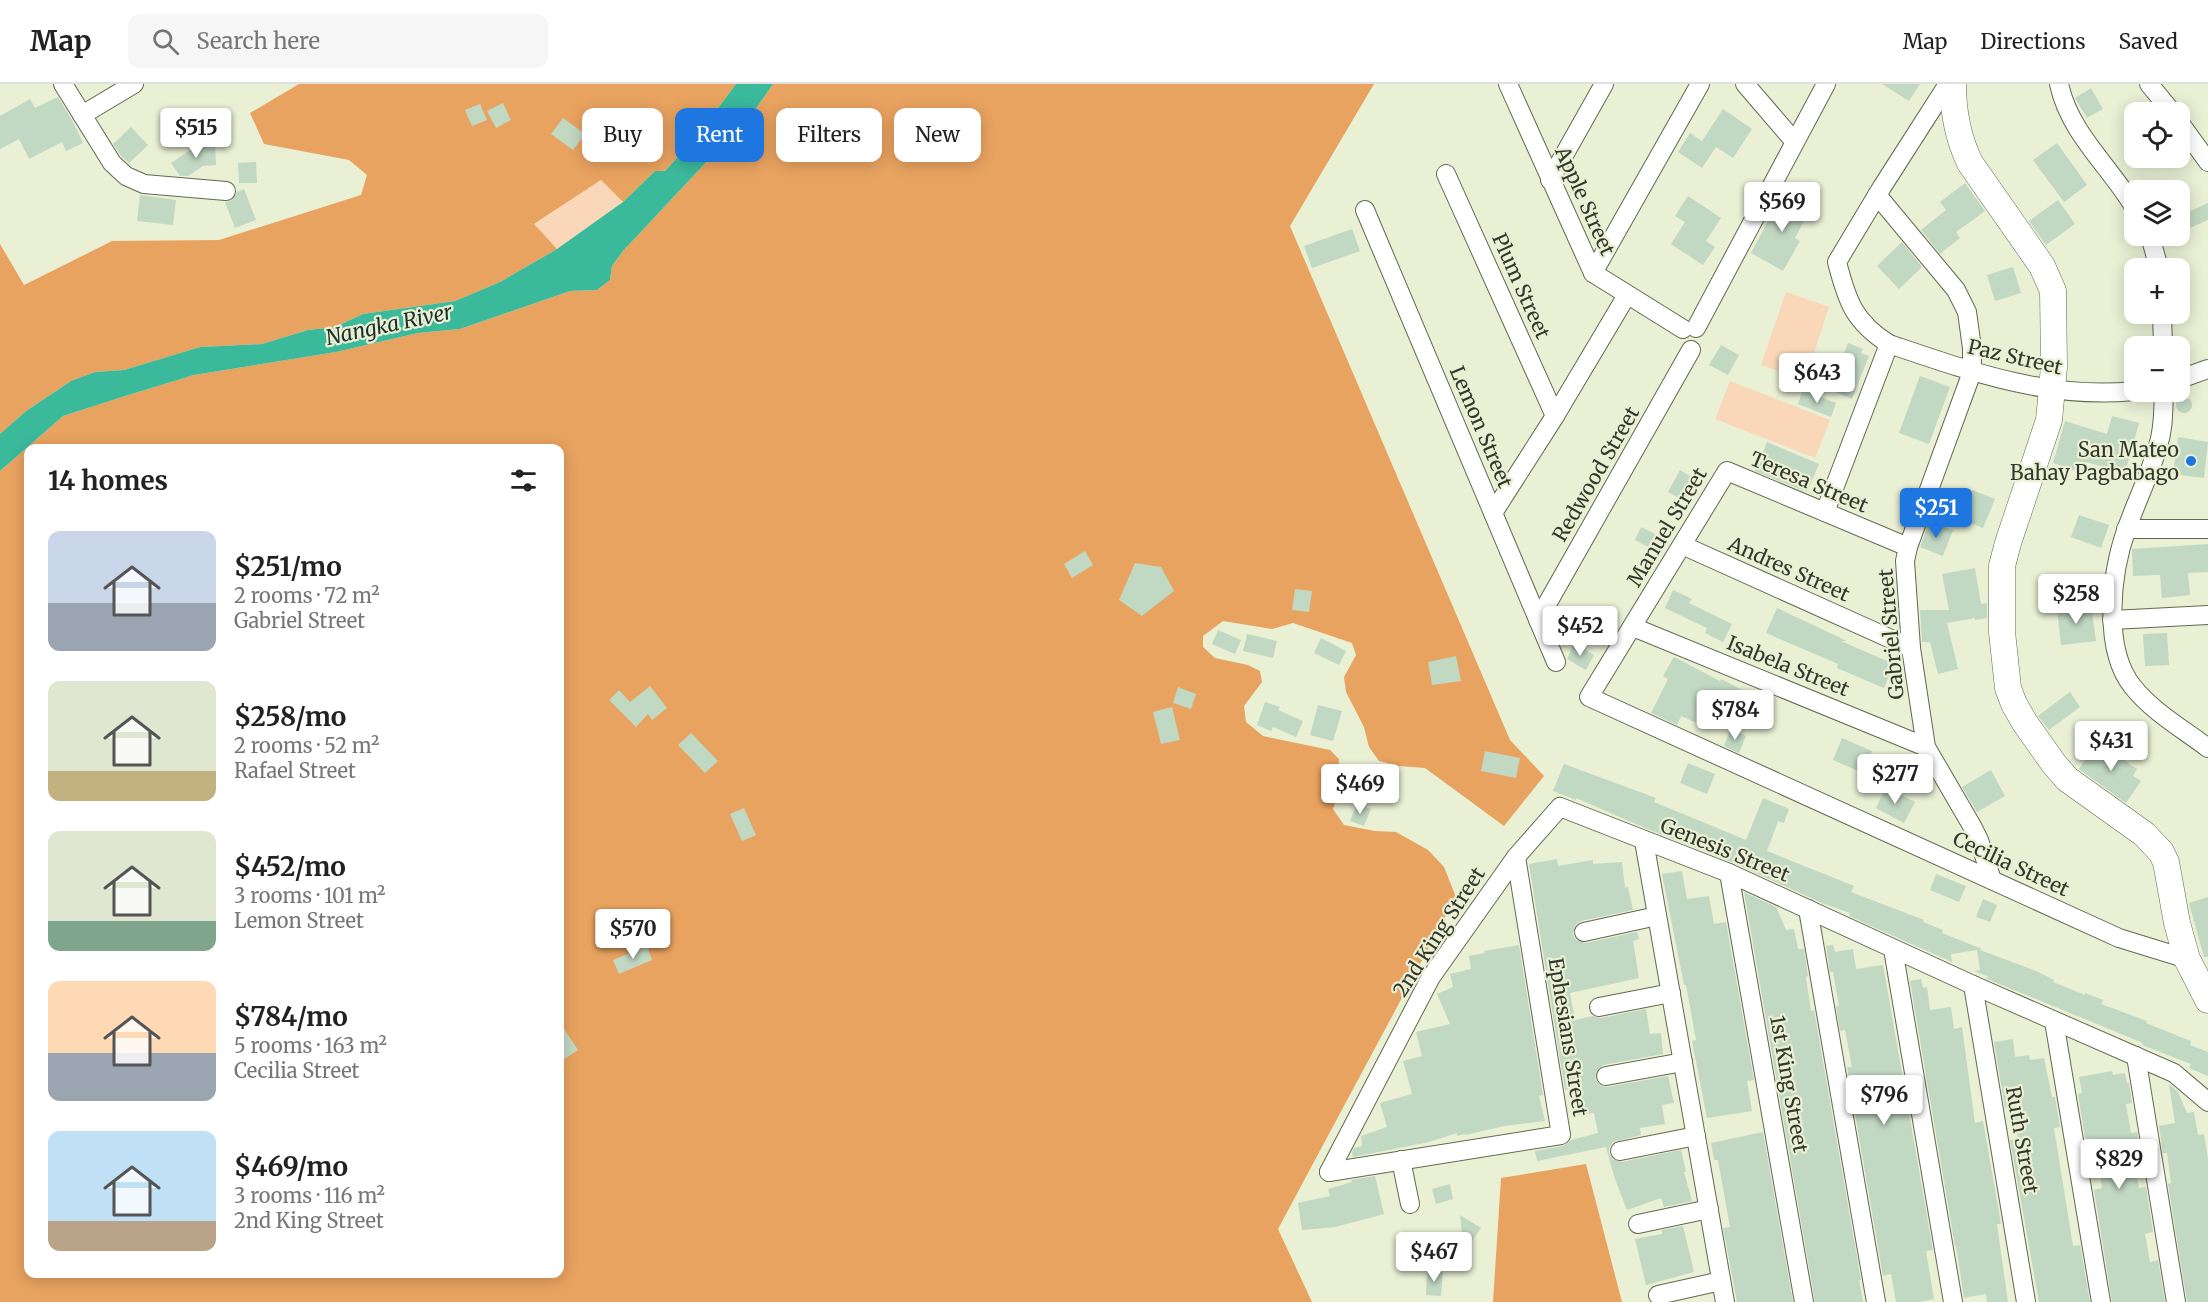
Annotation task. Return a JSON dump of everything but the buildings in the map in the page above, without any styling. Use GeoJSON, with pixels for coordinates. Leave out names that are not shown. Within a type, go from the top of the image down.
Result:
{"type":"FeatureCollection","features":[{"type":"Feature","properties":{"kind":"street"},"geometry":{"type":"LineString","coordinates":[[63,84],[112,163],[126,176],[144,184],[226,191]]}},
{"type":"Feature","properties":{"kind":"street"},"geometry":{"type":"LineString","coordinates":[[82,115],[134,84]]}},
{"type":"Feature","properties":{"kind":"street","name":"Apple Street"},"geometry":{"type":"LineString","coordinates":[[1508,84],[1593,273],[1626,295],[1690,329]]}},
{"type":"Feature","properties":{"kind":"street"},"geometry":{"type":"LineString","coordinates":[[1550,180],[1604,84]]}},
{"type":"Feature","properties":{"kind":"street"},"geometry":{"type":"LineString","coordinates":[[1593,273],[1700,84]]}},
{"type":"Feature","properties":{"kind":"street"},"geometry":{"type":"LineString","coordinates":[[1745,84],[1794,141]]}},
{"type":"Feature","properties":{"kind":"street"},"geometry":{"type":"LineString","coordinates":[[1690,329],[1826,84]]}},
{"type":"Feature","properties":{"kind":"street"},"geometry":{"type":"LineString","coordinates":[[1877,195],[1951,84]]}},
{"type":"Feature","properties":{"kind":"street"},"geometry":{"type":"LineString","coordinates":[[1951,84],[1961,146],[1970,164],[2049,278],[2053,299],[2053,390],[2044,439],[2007,543],[2002,566],[2002,632],[2008,688],[2025,723],[2067,779],[2144,834],[2162,852],[2187,960],[2208,1000]]}},
{"type":"Feature","properties":{"kind":"street"},"geometry":{"type":"LineString","coordinates":[[2059,84],[2062,100],[2071,120],[2124,194]]}},
{"type":"Feature","properties":{"kind":"street"},"geometry":{"type":"LineString","coordinates":[[2149,84],[2164,102]]}},
{"type":"Feature","properties":{"kind":"street"},"geometry":{"type":"LineString","coordinates":[[2190,137],[2208,162]]}},
{"type":"Feature","properties":{"kind":"street","name":"Plum Street"},"geometry":{"type":"LineString","coordinates":[[1446,174],[1555,416]]}},
{"type":"Feature","properties":{"kind":"street","name":"Paz Street"},"geometry":{"type":"LineString","coordinates":[[1877,195],[1837,262],[1852,309],[1867,328],[1889,344],[1972,372],[2053,390],[2124,391]]}},
{"type":"Feature","properties":{"kind":"street","name":"Gabriel Street"},"geometry":{"type":"LineString","coordinates":[[1877,195],[1941,270],[1962,302],[1969,323],[1972,372],[1908,547],[1905,561],[1911,648],[1926,747],[1979,840],[1992,880]]}},
{"type":"Feature","properties":{"kind":"street","name":"Lemon Street"},"geometry":{"type":"LineString","coordinates":[[1365,210],[1556,662]]}},
{"type":"Feature","properties":{"kind":"street"},"geometry":{"type":"LineString","coordinates":[[1493,513],[1555,416],[1626,295]]}},
{"type":"Feature","properties":{"kind":"street","name":"Redwood Street"},"geometry":{"type":"LineString","coordinates":[[1538,620],[1675,382],[1691,350],[1681,345],[1680,334],[1690,329]]}},
{"type":"Feature","properties":{"kind":"street"},"geometry":{"type":"LineString","coordinates":[[1824,512],[1889,344]]}},
{"type":"Feature","properties":{"kind":"street"},"geometry":{"type":"LineString","coordinates":[[2190,375],[2208,369]]}},
{"type":"Feature","properties":{"kind":"street"},"geometry":{"type":"LineString","coordinates":[[2163,402],[2163,427],[2159,445],[2126,530],[2119,555],[2112,620],[2122,671],[2133,688],[2151,706],[2208,748]]}},
{"type":"Feature","properties":{"kind":"street","name":"Teresa Street"},"geometry":{"type":"LineString","coordinates":[[1727,471],[1908,547]]}},
{"type":"Feature","properties":{"kind":"street","name":"Manuel Street"},"geometry":{"type":"LineString","coordinates":[[1590,697],[1727,471]]}},
{"type":"Feature","properties":{"kind":"street"},"geometry":{"type":"LineString","coordinates":[[2126,530],[2208,529]]}},
{"type":"Feature","properties":{"kind":"street","name":"Andres Street"},"geometry":{"type":"LineString","coordinates":[[1682,545],[1911,648]]}},
{"type":"Feature","properties":{"kind":"street"},"geometry":{"type":"LineString","coordinates":[[2112,620],[2208,615]]}},
{"type":"Feature","properties":{"kind":"street","name":"Isabela Street"},"geometry":{"type":"LineString","coordinates":[[1633,627],[1926,747]]}},
{"type":"Feature","properties":{"kind":"street","name":"Cecilia Street"},"geometry":{"type":"LineString","coordinates":[[1590,697],[2119,938],[2187,960]]}},
{"type":"Feature","properties":{"kind":"street","name":"2nd King Street"},"geometry":{"type":"LineString","coordinates":[[1329,1172],[1431,977],[1516,857],[1560,807],[1644,841]]}},
{"type":"Feature","properties":{"kind":"street","name":"Genesis Street"},"geometry":{"type":"LineString","coordinates":[[1644,841],[1729,873],[1973,985],[2174,1073],[2208,1102]]}},
{"type":"Feature","properties":{"kind":"street","name":"Genesis Street"},"geometry":{"type":"LineString","coordinates":[[1644,841],[1725,1302]]}},
{"type":"Feature","properties":{"kind":"street","name":"Ephesians Street"},"geometry":{"type":"LineString","coordinates":[[1329,1172],[1561,1135],[1516,857]]}},
{"type":"Feature","properties":{"kind":"street","name":"1st King Street"},"geometry":{"type":"LineString","coordinates":[[1729,873],[1804,1302]]}},
{"type":"Feature","properties":{"kind":"street"},"geometry":{"type":"LineString","coordinates":[[1808,909],[1876,1302]]}},
{"type":"Feature","properties":{"kind":"street"},"geometry":{"type":"LineString","coordinates":[[1584,932],[1657,916]]}},
{"type":"Feature","properties":{"kind":"street"},"geometry":{"type":"LineString","coordinates":[[1893,949],[1953,1302]]}},
{"type":"Feature","properties":{"kind":"street","name":"Ruth Street"},"geometry":{"type":"LineString","coordinates":[[1973,985],[2026,1302]]}},
{"type":"Feature","properties":{"kind":"street"},"geometry":{"type":"LineString","coordinates":[[1599,1007],[1671,993]]}},
{"type":"Feature","properties":{"kind":"street"},"geometry":{"type":"LineString","coordinates":[[2054,1021],[2101,1302]]}},
{"type":"Feature","properties":{"kind":"street"},"geometry":{"type":"LineString","coordinates":[[2136,1056],[2176,1302]]}},
{"type":"Feature","properties":{"kind":"street"},"geometry":{"type":"LineString","coordinates":[[1606,1076],[1683,1062]]}},
{"type":"Feature","properties":{"kind":"street"},"geometry":{"type":"LineString","coordinates":[[1620,1151],[1696,1136]]}},
{"type":"Feature","properties":{"kind":"street"},"geometry":{"type":"LineString","coordinates":[[1401,1160],[1410,1204]]}},
{"type":"Feature","properties":{"kind":"street"},"geometry":{"type":"LineString","coordinates":[[1638,1224],[1709,1209]]}},
{"type":"Feature","properties":{"kind":"street"},"geometry":{"type":"LineString","coordinates":[[1658,1295],[1722,1281]]}},
{"type":"Feature","properties":{"kind":"shaded area"},"geometry":{"type":"Polygon","coordinates":[[[299,84],[736,84],[718,108],[675,108],[675,160],[665,171],[655,171],[623,202],[601,180],[534,224],[557,249],[500,282],[455,301],[363,314],[335,327],[308,330],[262,344],[200,347],[124,370],[95,372],[71,381],[26,411],[0,434],[0,244],[24,285],[112,241],[219,240],[361,195],[367,175],[349,160],[264,144],[250,113],[299,84]]]}},
{"type":"Feature","properties":{"kind":"shaded area"},"geometry":{"type":"Polygon","coordinates":[[[773,84],[1374,84],[1290,226],[1510,740],[1544,776],[1504,826],[1425,768],[1399,766],[1379,761],[1369,747],[1364,727],[1346,692],[1344,677],[1356,655],[1352,643],[1293,623],[1272,629],[1223,621],[1203,636],[1203,647],[1215,658],[1248,665],[1260,671],[1262,682],[1244,706],[1246,722],[1263,736],[1330,750],[1339,759],[1337,796],[1333,809],[1344,825],[1375,831],[1396,832],[1428,850],[1444,867],[1456,897],[1278,1229],[1312,1302],[0,1302],[0,471],[24,450],[24,1278],[564,1278],[564,444],[31,444],[63,416],[194,375],[336,352],[418,333],[460,329],[570,291],[597,290],[610,280],[612,266],[623,251],[706,162],[764,162],[764,108],[756,108],[773,84]]]}},
{"type":"Feature","properties":{"kind":"shaded area"},"geometry":{"type":"Polygon","coordinates":[[[601,180],[623,202],[557,249],[534,225],[601,180]]]}},
{"type":"Feature","properties":{"kind":"shaded area"},"geometry":{"type":"Polygon","coordinates":[[[1786,292],[1829,307],[1805,380],[1761,365],[1786,292]]]}},
{"type":"Feature","properties":{"kind":"shaded area"},"geometry":{"type":"Polygon","coordinates":[[[1730,381],[1830,420],[1815,458],[1715,419],[1730,381]]]}},
{"type":"Feature","properties":{"kind":"shaded area"},"geometry":{"type":"Polygon","coordinates":[[[1586,1164],[1622,1302],[1493,1302],[1501,1178],[1586,1164]]]}},
{"type":"Feature","properties":{"kind":"water"},"geometry":{"type":"Polygon","coordinates":[[[736,84],[773,84],[756,108],[718,108],[736,84]]]}},
{"type":"Feature","properties":{"kind":"water","name":"Nangka River"},"geometry":{"type":"Polygon","coordinates":[[[675,160],[675,162],[706,162],[623,251],[612,266],[610,280],[597,290],[570,291],[460,329],[418,333],[336,352],[194,375],[63,416],[31,444],[24,444],[24,450],[0,471],[0,434],[26,411],[71,381],[95,372],[124,370],[200,347],[262,344],[308,330],[335,327],[363,314],[455,301],[500,282],[557,249],[623,202],[655,171],[665,171],[675,160]]]}},
{"type":"Feature","properties":{"kind":"place","name":"San Mateo Bahay Pagbabago"},"geometry":{"type":"Point","coordinates":[2191,461]}}]}
